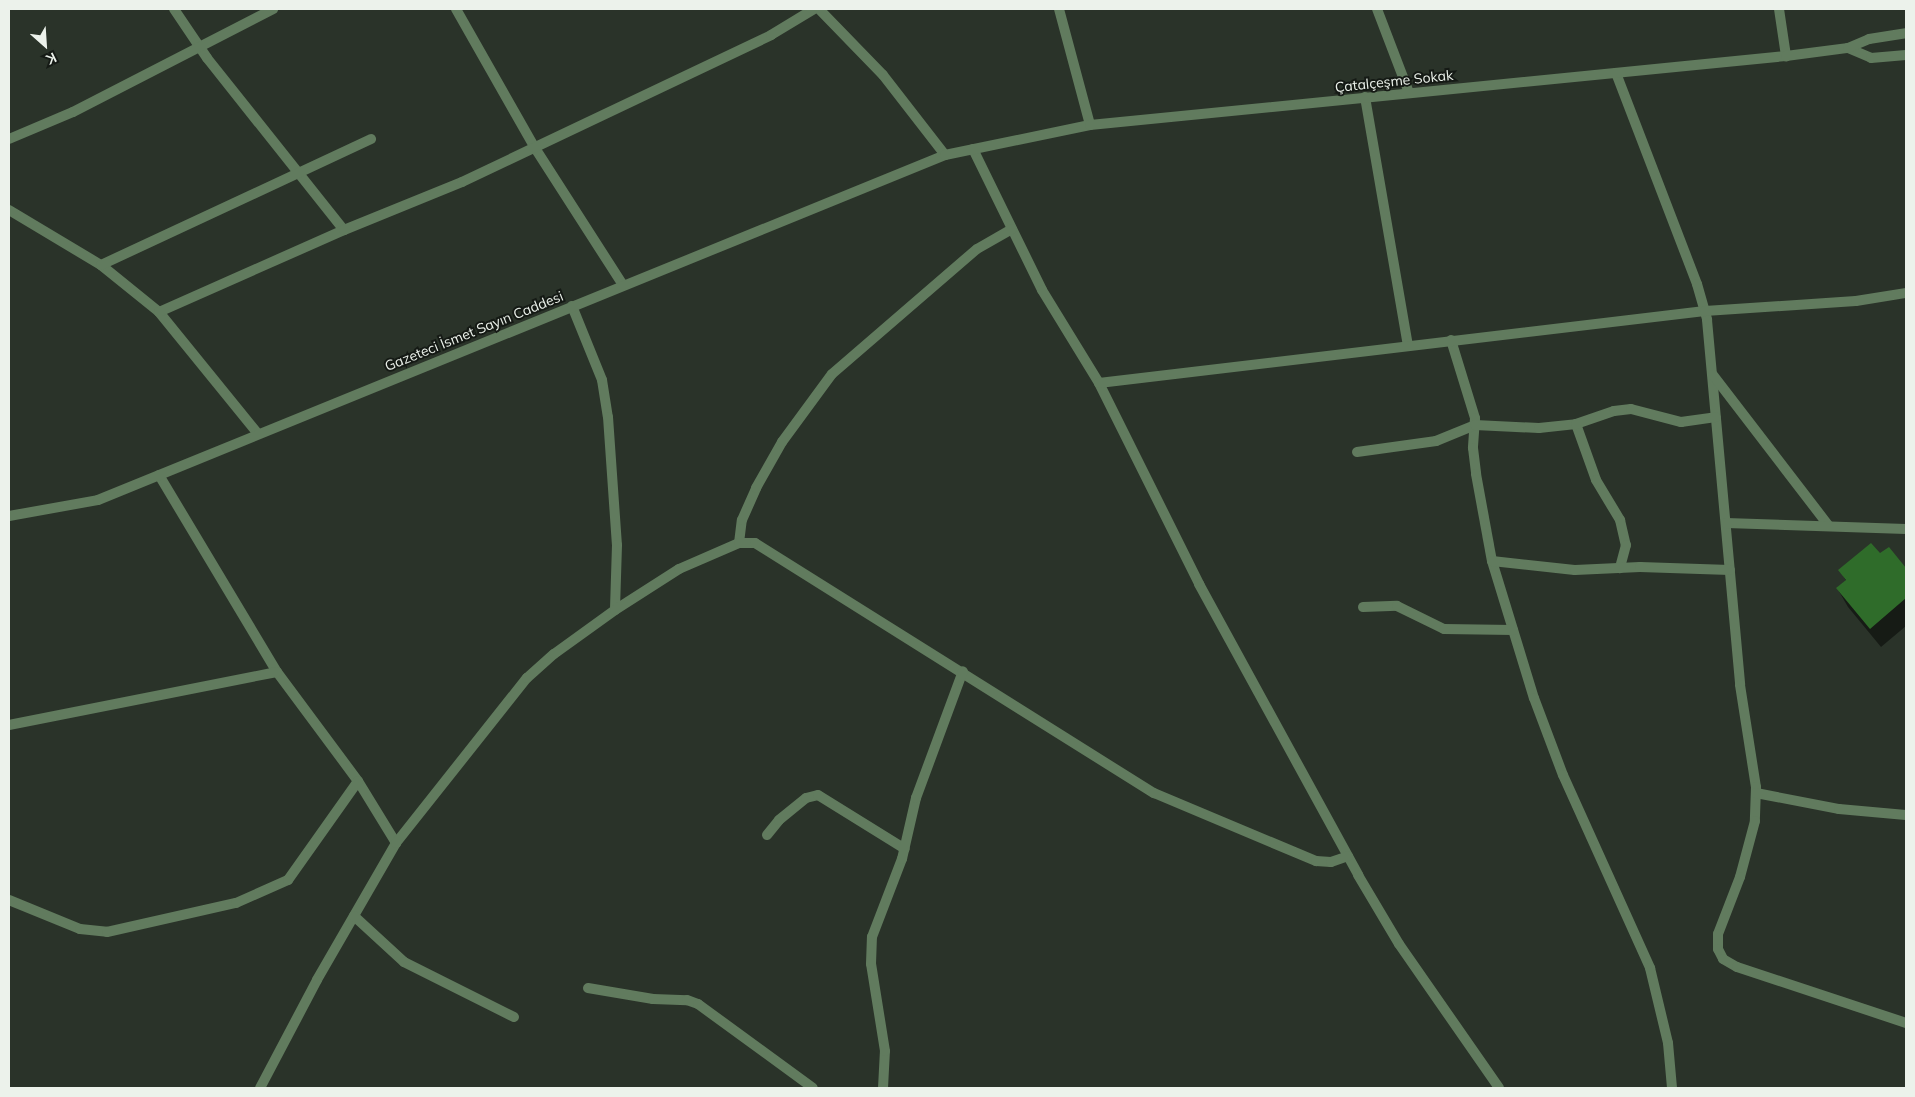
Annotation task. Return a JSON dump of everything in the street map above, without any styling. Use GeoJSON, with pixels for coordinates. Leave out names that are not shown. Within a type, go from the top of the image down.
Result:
{"type":"FeatureCollection","features":[{"type":"Feature","properties":{"kind":"street"},"geometry":{"type":"LineString","coordinates":[[174,9],[200,47],[300,170],[344,230]]}},
{"type":"Feature","properties":{"kind":"street"},"geometry":{"type":"LineString","coordinates":[[9,139],[57,120],[273,9]]}},
{"type":"Feature","properties":{"kind":"street"},"geometry":{"type":"LineString","coordinates":[[456,9],[535,148],[623,285]]}},
{"type":"Feature","properties":{"kind":"street"},"geometry":{"type":"LineString","coordinates":[[159,312],[344,230],[462,182],[771,35],[814,9]]}},
{"type":"Feature","properties":{"kind":"street"},"geometry":{"type":"LineString","coordinates":[[819,9],[883,75],[945,155]]}},
{"type":"Feature","properties":{"kind":"street"},"geometry":{"type":"LineString","coordinates":[[1059,9],[1090,125]]}},
{"type":"Feature","properties":{"kind":"street"},"geometry":{"type":"LineString","coordinates":[[1377,9],[1409,93]]}},
{"type":"Feature","properties":{"kind":"street"},"geometry":{"type":"LineString","coordinates":[[1779,9],[1786,56]]}},
{"type":"Feature","properties":{"kind":"street"},"geometry":{"type":"LineString","coordinates":[[1848,48],[1868,38],[1906,33]]}},
{"type":"Feature","properties":{"kind":"street"},"geometry":{"type":"LineString","coordinates":[[1848,48],[1871,58],[1906,55]]}},
{"type":"Feature","properties":{"kind":"street","name":"Çatalçeşme Sokak"},"geometry":{"type":"LineString","coordinates":[[945,155],[1090,125],[1786,56],[1848,48]]}},
{"type":"Feature","properties":{"kind":"street"},"geometry":{"type":"LineString","coordinates":[[1616,72],[1705,311],[1740,685],[1756,793],[1755,821],[1740,877],[1718,934],[1718,948],[1723,959],[1737,967],[1906,1023]]}},
{"type":"Feature","properties":{"kind":"street"},"geometry":{"type":"LineString","coordinates":[[1365,98],[1408,345]]}},
{"type":"Feature","properties":{"kind":"street"},"geometry":{"type":"LineString","coordinates":[[101,266],[300,170],[371,139]]}},
{"type":"Feature","properties":{"kind":"street"},"geometry":{"type":"LineString","coordinates":[[973,149],[1042,290],[1099,383],[1199,584],[1348,856],[1399,944],[1499,1088]]}},
{"type":"Feature","properties":{"kind":"street","name":"Gazeteci İsmet Sayın Caddesi"},"geometry":{"type":"LineString","coordinates":[[9,516],[98,500],[945,155]]}},
{"type":"Feature","properties":{"kind":"street"},"geometry":{"type":"LineString","coordinates":[[9,210],[101,266],[159,312],[258,434]]}},
{"type":"Feature","properties":{"kind":"street"},"geometry":{"type":"LineString","coordinates":[[740,543],[742,520],[756,488],[782,442],[832,374],[977,249],[1012,229]]}},
{"type":"Feature","properties":{"kind":"street"},"geometry":{"type":"LineString","coordinates":[[1099,383],[1705,311],[1856,301],[1906,293]]}},
{"type":"Feature","properties":{"kind":"street"},"geometry":{"type":"LineString","coordinates":[[572,306],[602,380],[608,417],[617,545],[615,610]]}},
{"type":"Feature","properties":{"kind":"street"},"geometry":{"type":"LineString","coordinates":[[1452,340],[1475,425],[1476,474],[1492,561],[1534,698],[1564,775],[1650,968],[1668,1043],[1672,1088]]}},
{"type":"Feature","properties":{"kind":"street"},"geometry":{"type":"LineString","coordinates":[[1712,375],[1829,526]]}},
{"type":"Feature","properties":{"kind":"street"},"geometry":{"type":"LineString","coordinates":[[1358,452],[1398,444],[1436,441],[1475,425],[1539,428],[1576,424],[1614,411],[1631,409],[1681,422],[1716,417]]}},
{"type":"Feature","properties":{"kind":"street"},"geometry":{"type":"LineString","coordinates":[[1576,424],[1596,480],[1620,520],[1626,544],[1620,568]]}},
{"type":"Feature","properties":{"kind":"street"},"geometry":{"type":"LineString","coordinates":[[159,474],[277,672],[358,782],[396,843]]}},
{"type":"Feature","properties":{"kind":"street"},"geometry":{"type":"LineString","coordinates":[[1726,523],[1906,529]]}},
{"type":"Feature","properties":{"kind":"street"},"geometry":{"type":"LineString","coordinates":[[260,1088],[396,843],[527,678],[615,610],[679,569],[740,543],[755,543],[1154,793],[1316,861],[1331,862],[1348,856]]}},
{"type":"Feature","properties":{"kind":"street"},"geometry":{"type":"LineString","coordinates":[[1492,561],[1574,570],[1620,568],[1730,570]]}},
{"type":"Feature","properties":{"kind":"street"},"geometry":{"type":"LineString","coordinates":[[1363,607],[1397,606],[1444,629],[1513,630]]}},
{"type":"Feature","properties":{"kind":"street"},"geometry":{"type":"LineString","coordinates":[[9,725],[277,672]]}},
{"type":"Feature","properties":{"kind":"street"},"geometry":{"type":"LineString","coordinates":[[883,1088],[886,1051],[871,964],[872,937],[905,849],[916,798],[963,672]]}},
{"type":"Feature","properties":{"kind":"street"},"geometry":{"type":"LineString","coordinates":[[9,900],[80,929],[107,932],[236,903],[288,880],[358,782]]}},
{"type":"Feature","properties":{"kind":"street"},"geometry":{"type":"LineString","coordinates":[[1756,793],[1839,809],[1906,815]]}},
{"type":"Feature","properties":{"kind":"street"},"geometry":{"type":"LineString","coordinates":[[767,835],[779,820],[806,798],[818,795],[905,849]]}},
{"type":"Feature","properties":{"kind":"street"},"geometry":{"type":"LineString","coordinates":[[354,916],[404,962],[514,1017]]}},
{"type":"Feature","properties":{"kind":"street"},"geometry":{"type":"LineString","coordinates":[[588,988],[653,998],[687,1000],[698,1004],[813,1088]]}},
{"type":"Feature","properties":{"kind":"building"},"geometry":{"type":"Polygon","coordinates":[[[1871,543],[1880,553],[1889,547],[1906,568],[1906,598],[1870,629],[1836,588],[1846,580],[1838,570],[1871,543]]]}}]}
